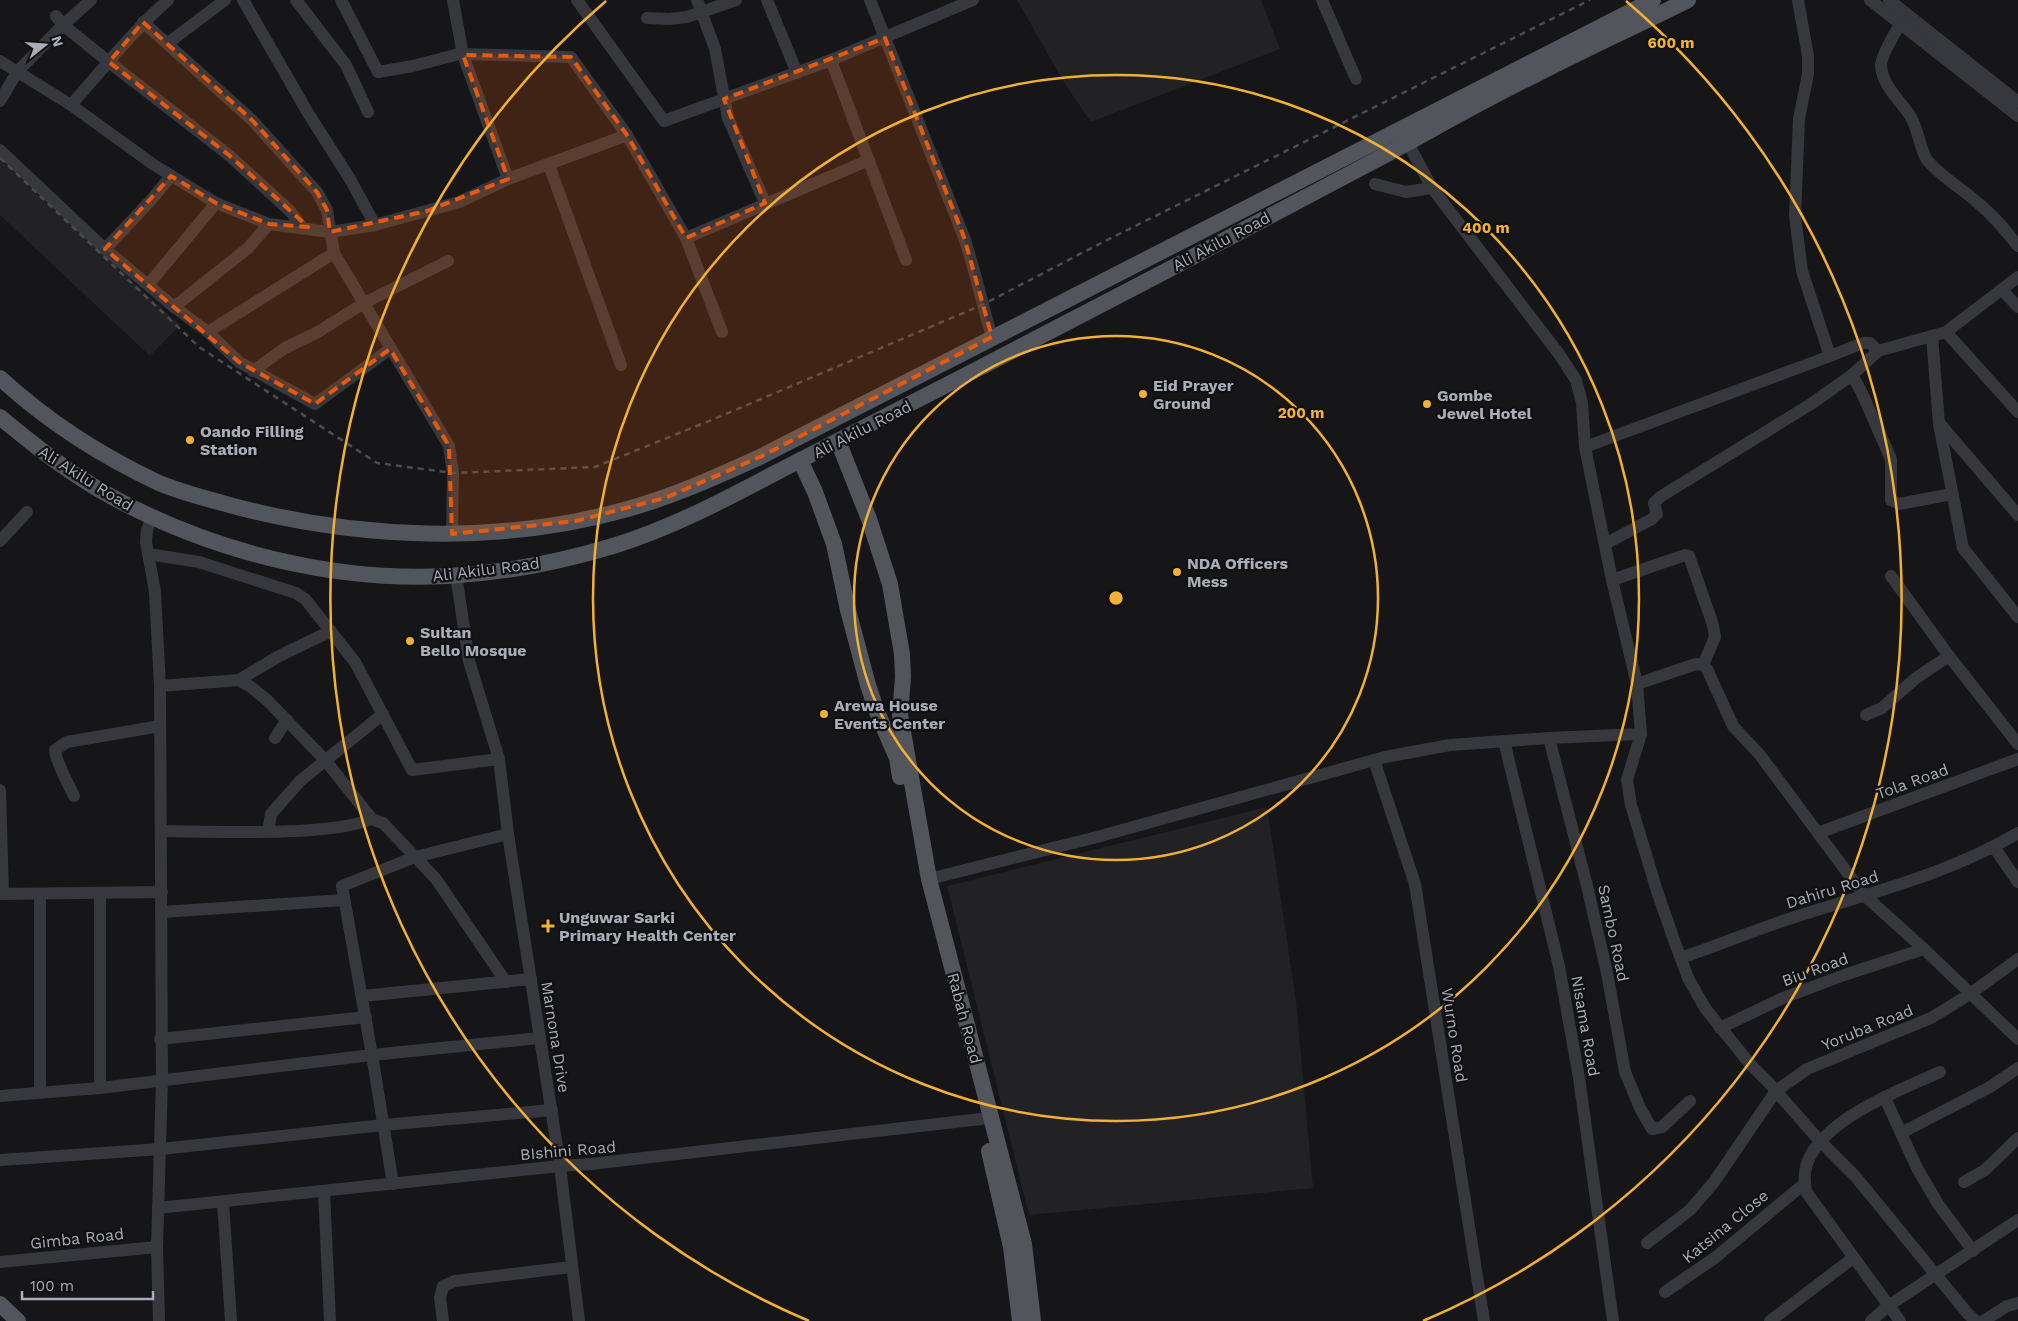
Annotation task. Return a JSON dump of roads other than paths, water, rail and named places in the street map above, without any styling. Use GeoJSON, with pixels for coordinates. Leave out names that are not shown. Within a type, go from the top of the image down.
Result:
{"type":"FeatureCollection","features":[{"type":"Feature","properties":{"kind":"main road","name":"Ali Akilu Road"},"geometry":{"type":"LineString","coordinates":[[0,417],[34,445],[111,497],[152,517],[228,546],[299,564],[366,574],[403,576],[456,575],[492,572],[574,557],[615,546],[687,517],[838,441],[1408,143],[1533,75],[1653,0]]}},
{"type":"Feature","properties":{"kind":"main road","name":"Ali Akilu Road"},"geometry":{"type":"LineString","coordinates":[[0,378],[60,428],[110,458],[160,483],[191,494],[279,518],[342,527],[470,534],[576,521],[623,511],[665,498],[760,457],[992,337],[1594,37],[1688,0]]}},
{"type":"Feature","properties":{"kind":"main road","name":"Rabah Road"},"geometry":{"type":"LineString","coordinates":[[838,441],[869,519],[890,584],[902,654],[903,677],[900,714],[929,879],[1024,1244],[1033,1321]]}},
{"type":"Feature","properties":{"kind":"main road","name":"Rabah Road"},"geometry":{"type":"LineString","coordinates":[[800,460],[815,492],[834,544],[848,610],[868,685],[896,758],[920,881],[981,1119],[1011,1247],[1020,1321]]}},
{"type":"Feature","properties":{"kind":"main road"},"geometry":{"type":"LineString","coordinates":[[0,1304],[18,1321]]}},
{"type":"Feature","properties":{"kind":"street"},"geometry":{"type":"LineString","coordinates":[[0,101],[16,72],[60,20],[91,0]]}},
{"type":"Feature","properties":{"kind":"street"},"geometry":{"type":"LineString","coordinates":[[72,105],[143,22],[168,0]]}},
{"type":"Feature","properties":{"kind":"street"},"geometry":{"type":"LineString","coordinates":[[168,43],[225,0]]}},
{"type":"Feature","properties":{"kind":"street"},"geometry":{"type":"LineString","coordinates":[[243,0],[308,113],[350,179],[374,224]]}},
{"type":"Feature","properties":{"kind":"street"},"geometry":{"type":"LineString","coordinates":[[296,0],[346,65],[368,112]]}},
{"type":"Feature","properties":{"kind":"street"},"geometry":{"type":"LineString","coordinates":[[341,0],[376,70],[381,72],[459,54],[571,58],[627,136],[686,238],[722,332]]}},
{"type":"Feature","properties":{"kind":"street"},"geometry":{"type":"LineString","coordinates":[[453,0],[463,55],[508,179]]}},
{"type":"Feature","properties":{"kind":"street"},"geometry":{"type":"LineString","coordinates":[[576,0],[664,121],[831,60],[972,0]]}},
{"type":"Feature","properties":{"kind":"street"},"geometry":{"type":"LineString","coordinates":[[648,18],[669,20],[687,17],[699,5],[736,0]]}},
{"type":"Feature","properties":{"kind":"street"},"geometry":{"type":"LineString","coordinates":[[767,0],[797,73]]}},
{"type":"Feature","properties":{"kind":"street"},"geometry":{"type":"LineString","coordinates":[[870,0],[964,237],[977,276],[982,305],[992,337]]}},
{"type":"Feature","properties":{"kind":"street"},"geometry":{"type":"LineString","coordinates":[[1322,0],[1356,79]]}},
{"type":"Feature","properties":{"kind":"street"},"geometry":{"type":"LineString","coordinates":[[1798,0],[1808,56],[1808,74],[1798,119],[1795,216],[1802,270],[1830,356]]}},
{"type":"Feature","properties":{"kind":"street"},"geometry":{"type":"LineString","coordinates":[[1870,0],[2018,116]]}},
{"type":"Feature","properties":{"kind":"street"},"geometry":{"type":"LineString","coordinates":[[1889,0],[2018,102]]}},
{"type":"Feature","properties":{"kind":"street"},"geometry":{"type":"LineString","coordinates":[[699,5],[716,49],[728,118],[765,203]]}},
{"type":"Feature","properties":{"kind":"street"},"geometry":{"type":"LineString","coordinates":[[60,20],[109,62],[230,156],[290,211],[302,227]]}},
{"type":"Feature","properties":{"kind":"street"},"geometry":{"type":"LineString","coordinates":[[143,22],[252,120],[317,192],[327,210],[334,253],[449,446],[453,473],[452,534]]}},
{"type":"Feature","properties":{"kind":"street"},"geometry":{"type":"LineString","coordinates":[[1900,24],[1881,62],[1882,74],[1888,87],[1911,117],[1918,131],[1925,158],[1949,182],[1979,204],[1998,222],[2018,246]]}},
{"type":"Feature","properties":{"kind":"street"},"geometry":{"type":"LineString","coordinates":[[831,60],[906,260]]}},
{"type":"Feature","properties":{"kind":"street"},"geometry":{"type":"LineString","coordinates":[[0,61],[72,105],[171,176],[216,203],[269,224],[330,232],[374,224],[459,202],[508,179],[627,136]]}},
{"type":"Feature","properties":{"kind":"street"},"geometry":{"type":"LineString","coordinates":[[1408,143],[1432,188],[1559,354],[1576,380],[1582,403],[1586,447],[1612,580],[1637,684],[1641,734],[1627,780],[1631,805],[1657,891],[1688,978],[1705,1008],[1750,1064],[1855,1176],[1968,1314],[1976,1321]]}},
{"type":"Feature","properties":{"kind":"street"},"geometry":{"type":"LineString","coordinates":[[0,150],[105,249],[174,307],[208,332],[239,362],[316,404],[390,349]]}},
{"type":"Feature","properties":{"kind":"street"},"geometry":{"type":"LineString","coordinates":[[686,238],[869,160]]}},
{"type":"Feature","properties":{"kind":"street"},"geometry":{"type":"LineString","coordinates":[[549,165],[621,365]]}},
{"type":"Feature","properties":{"kind":"street"},"geometry":{"type":"LineString","coordinates":[[105,249],[171,176]]}},
{"type":"Feature","properties":{"kind":"street"},"geometry":{"type":"LineString","coordinates":[[1375,184],[1406,192],[1432,188]]}},
{"type":"Feature","properties":{"kind":"street"},"geometry":{"type":"LineString","coordinates":[[148,285],[216,203]]}},
{"type":"Feature","properties":{"kind":"street"},"geometry":{"type":"LineString","coordinates":[[174,307],[248,248],[269,224]]}},
{"type":"Feature","properties":{"kind":"street"},"geometry":{"type":"LineString","coordinates":[[208,332],[334,253]]}},
{"type":"Feature","properties":{"kind":"street"},"geometry":{"type":"LineString","coordinates":[[253,371],[285,348],[318,332],[364,303],[448,261]]}},
{"type":"Feature","properties":{"kind":"street"},"geometry":{"type":"LineString","coordinates":[[1605,544],[1657,514],[1654,503],[1660,497],[1811,404],[1852,375],[1878,351],[1946,332],[2018,277]]}},
{"type":"Feature","properties":{"kind":"street"},"geometry":{"type":"LineString","coordinates":[[2002,290],[2018,307]]}},
{"type":"Feature","properties":{"kind":"street"},"geometry":{"type":"LineString","coordinates":[[1946,332],[2018,412]]}},
{"type":"Feature","properties":{"kind":"street"},"geometry":{"type":"LineString","coordinates":[[1932,336],[1939,424],[1963,548],[2018,617]]}},
{"type":"Feature","properties":{"kind":"street"},"geometry":{"type":"LineString","coordinates":[[1586,447],[1863,343],[1870,343],[1878,351]]}},
{"type":"Feature","properties":{"kind":"street"},"geometry":{"type":"LineString","coordinates":[[1852,375],[1891,459],[1892,500],[1899,504],[1952,494]]}},
{"type":"Feature","properties":{"kind":"street"},"geometry":{"type":"LineString","coordinates":[[1939,424],[2018,515]]}},
{"type":"Feature","properties":{"kind":"street"},"geometry":{"type":"LineString","coordinates":[[0,541],[27,512]]}},
{"type":"Feature","properties":{"kind":"street"},"geometry":{"type":"LineString","coordinates":[[152,517],[147,530],[146,542],[155,592],[160,686],[162,831],[160,1039],[162,1080],[157,1246],[160,1321]]}},
{"type":"Feature","properties":{"kind":"street"},"geometry":{"type":"LineString","coordinates":[[148,554],[199,562],[296,593],[306,600],[355,662],[412,770],[499,759]]}},
{"type":"Feature","properties":{"kind":"street"},"geometry":{"type":"LineString","coordinates":[[1612,580],[1689,556],[1713,624],[1715,637],[1703,665]]}},
{"type":"Feature","properties":{"kind":"street","name":"Marnona Drive"},"geometry":{"type":"LineString","coordinates":[[456,575],[469,661],[499,759],[508,834],[560,1166],[578,1321]]}},
{"type":"Feature","properties":{"kind":"street"},"geometry":{"type":"LineString","coordinates":[[1891,576],[1949,656],[2018,744]]}},
{"type":"Feature","properties":{"kind":"street"},"geometry":{"type":"LineString","coordinates":[[160,686],[238,680],[279,656],[330,631]]}},
{"type":"Feature","properties":{"kind":"street"},"geometry":{"type":"LineString","coordinates":[[1866,715],[1882,708],[1916,678],[1949,656]]}},
{"type":"Feature","properties":{"kind":"street"},"geometry":{"type":"LineString","coordinates":[[1637,684],[1696,664],[1703,665],[1707,669],[1733,726],[1760,754],[1864,895],[1924,949],[2018,1039]]}},
{"type":"Feature","properties":{"kind":"street"},"geometry":{"type":"LineString","coordinates":[[238,680],[262,696],[287,720],[325,760],[372,819],[383,823],[436,880],[506,982]]}},
{"type":"Feature","properties":{"kind":"street"},"geometry":{"type":"LineString","coordinates":[[268,832],[271,814],[274,809],[300,781],[383,714]]}},
{"type":"Feature","properties":{"kind":"street"},"geometry":{"type":"LineString","coordinates":[[275,738],[287,720]]}},
{"type":"Feature","properties":{"kind":"street"},"geometry":{"type":"LineString","coordinates":[[74,796],[55,757],[55,750],[67,742],[160,726]]}},
{"type":"Feature","properties":{"kind":"street"},"geometry":{"type":"LineString","coordinates":[[929,879],[1097,838],[1374,760],[1450,745],[1641,734]]}},
{"type":"Feature","properties":{"kind":"street","name":"Sambo Road"},"geometry":{"type":"LineString","coordinates":[[1549,738],[1588,886],[1607,973],[1625,1072],[1640,1108],[1652,1129],[1656,1130],[1662,1127],[1690,1101]]}},
{"type":"Feature","properties":{"kind":"street","name":"Nisama Road"},"geometry":{"type":"LineString","coordinates":[[1504,741],[1559,966],[1579,1078],[1613,1321]]}},
{"type":"Feature","properties":{"kind":"street","name":"Tola Road"},"geometry":{"type":"LineString","coordinates":[[1818,833],[2018,759]]}},
{"type":"Feature","properties":{"kind":"street","name":"Wurno Road"},"geometry":{"type":"LineString","coordinates":[[1374,760],[1415,884],[1484,1321]]}},
{"type":"Feature","properties":{"kind":"street"},"geometry":{"type":"LineString","coordinates":[[0,790],[2,894],[162,892]]}},
{"type":"Feature","properties":{"kind":"street"},"geometry":{"type":"LineString","coordinates":[[162,831],[268,832],[329,829],[356,825],[372,819]]}},
{"type":"Feature","properties":{"kind":"street","name":"Dahiru Road"},"geometry":{"type":"LineString","coordinates":[[1681,958],[1776,923],[1898,886],[1992,849],[2018,833]]}},
{"type":"Feature","properties":{"kind":"street"},"geometry":{"type":"LineString","coordinates":[[393,1184],[366,1017],[342,886],[415,857],[508,834]]}},
{"type":"Feature","properties":{"kind":"street"},"geometry":{"type":"LineString","coordinates":[[1992,849],[1996,850],[2018,882]]}},
{"type":"Feature","properties":{"kind":"street"},"geometry":{"type":"LineString","coordinates":[[100,893],[100,1088]]}},
{"type":"Feature","properties":{"kind":"street"},"geometry":{"type":"LineString","coordinates":[[40,894],[40,1093]]}},
{"type":"Feature","properties":{"kind":"street"},"geometry":{"type":"LineString","coordinates":[[162,912],[344,900]]}},
{"type":"Feature","properties":{"kind":"street","name":"Biu Road"},"geometry":{"type":"LineString","coordinates":[[1720,1028],[1784,998],[1847,974],[1924,949]]}},
{"type":"Feature","properties":{"kind":"street","name":"Yoruba Road"},"geometry":{"type":"LineString","coordinates":[[1776,1091],[1807,1069],[1931,1018],[1970,994],[2018,959]]}},
{"type":"Feature","properties":{"kind":"street"},"geometry":{"type":"LineString","coordinates":[[362,996],[530,979]]}},
{"type":"Feature","properties":{"kind":"street"},"geometry":{"type":"LineString","coordinates":[[160,1039],[366,1017]]}},
{"type":"Feature","properties":{"kind":"street"},"geometry":{"type":"LineString","coordinates":[[0,1096],[100,1088],[372,1055],[540,1038]]}},
{"type":"Feature","properties":{"kind":"street"},"geometry":{"type":"LineString","coordinates":[[1901,1133],[1990,1087],[2018,1068]]}},
{"type":"Feature","properties":{"kind":"street"},"geometry":{"type":"LineString","coordinates":[[1900,1321],[1807,1193],[1804,1184],[1808,1158],[1820,1140],[1838,1124],[1885,1098],[1940,1072]]}},
{"type":"Feature","properties":{"kind":"street"},"geometry":{"type":"LineString","coordinates":[[1647,1243],[1690,1210],[1714,1182],[1776,1091]]}},
{"type":"Feature","properties":{"kind":"street"},"geometry":{"type":"LineString","coordinates":[[1885,1098],[1917,1168],[1938,1204],[1974,1251]]}},
{"type":"Feature","properties":{"kind":"street"},"geometry":{"type":"LineString","coordinates":[[0,1160],[160,1149],[383,1125],[552,1110]]}},
{"type":"Feature","properties":{"kind":"street","name":"BIshini Road"},"geometry":{"type":"LineString","coordinates":[[158,1208],[560,1166],[618,1162],[981,1119]]}},
{"type":"Feature","properties":{"kind":"street"},"geometry":{"type":"LineString","coordinates":[[1964,1182],[1985,1170],[2018,1138]]}},
{"type":"Feature","properties":{"kind":"street","name":"Katsina Close"},"geometry":{"type":"LineString","coordinates":[[1665,1292],[1716,1257],[1804,1184]]}},
{"type":"Feature","properties":{"kind":"street"},"geometry":{"type":"LineString","coordinates":[[324,1191],[330,1321]]}},
{"type":"Feature","properties":{"kind":"street"},"geometry":{"type":"LineString","coordinates":[[223,1202],[231,1321]]}},
{"type":"Feature","properties":{"kind":"street"},"geometry":{"type":"LineString","coordinates":[[1871,1321],[1888,1306],[1974,1251],[2018,1220]]}},
{"type":"Feature","properties":{"kind":"street","name":"Gimba Road"},"geometry":{"type":"LineString","coordinates":[[0,1262],[157,1246]]}},
{"type":"Feature","properties":{"kind":"street"},"geometry":{"type":"LineString","coordinates":[[1770,1321],[1854,1258]]}},
{"type":"Feature","properties":{"kind":"street"},"geometry":{"type":"LineString","coordinates":[[443,1321],[440,1298],[442,1286],[455,1281],[571,1268]]}},
{"type":"Feature","properties":{"kind":"street"},"geometry":{"type":"LineString","coordinates":[[1983,1321],[2007,1306],[2018,1303]]}},
{"type":"Feature","properties":{"kind":"railway"},"geometry":{"type":"LineString","coordinates":[[0,158],[199,347],[377,463],[453,473],[595,467],[714,419],[982,305],[1103,242],[1590,0]]}},
{"type":"Feature","properties":{"kind":"place","name":"Eid Prayer Ground"},"geometry":{"type":"Point","coordinates":[1143,394]}},
{"type":"Feature","properties":{"kind":"place","name":"Gombe Jewel Hotel"},"geometry":{"type":"Point","coordinates":[1427,404]}},
{"type":"Feature","properties":{"kind":"place","name":"Oando Filling Station"},"geometry":{"type":"Point","coordinates":[190,440]}},
{"type":"Feature","properties":{"kind":"place","name":"NDA Officers Mess"},"geometry":{"type":"Point","coordinates":[1177,572]}},
{"type":"Feature","properties":{"kind":"place","name":"Sultan Bello Mosque"},"geometry":{"type":"Point","coordinates":[410,641]}},
{"type":"Feature","properties":{"kind":"place","name":"Arewa House Events Center"},"geometry":{"type":"Point","coordinates":[824,714]}},
{"type":"Feature","properties":{"kind":"place","name":"Unguwar Sarki Primary Health Center"},"geometry":{"type":"Point","coordinates":[548,926]}}]}
